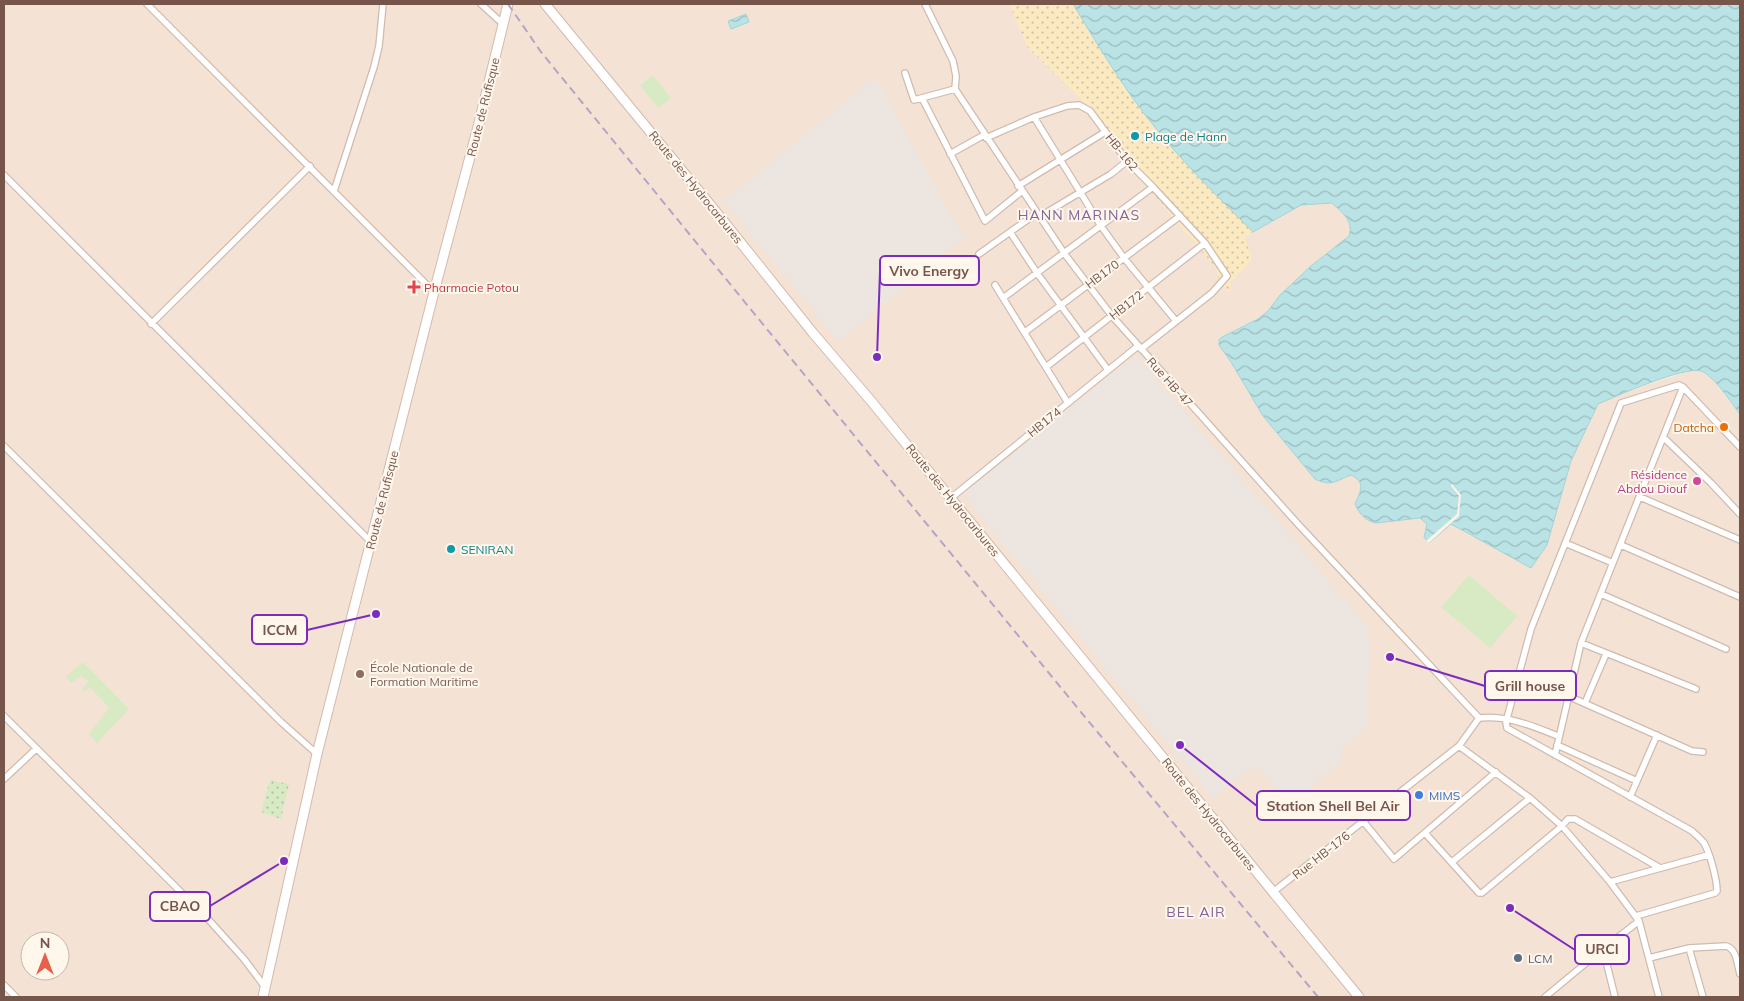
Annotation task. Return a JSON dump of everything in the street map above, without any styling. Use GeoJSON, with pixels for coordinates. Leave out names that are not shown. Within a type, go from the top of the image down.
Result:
{"type":"FeatureCollection","features":[{"type":"Feature","properties":{"kind":"street"},"geometry":{"type":"LineString","coordinates":[[147,4],[434,292]]}},
{"type":"Feature","properties":{"kind":"street"},"geometry":{"type":"LineString","coordinates":[[334,191],[374,67],[379,46],[383,4]]}},
{"type":"Feature","properties":{"kind":"street"},"geometry":{"type":"LineString","coordinates":[[481,4],[503,24]]}},
{"type":"Feature","properties":{"kind":"street","name":"Route de Rufisque"},"geometry":{"type":"LineString","coordinates":[[263,997],[317,754],[372,543],[434,292],[468,169],[508,4]]}},
{"type":"Feature","properties":{"kind":"street","name":"Route des Hydrocarbures"},"geometry":{"type":"LineString","coordinates":[[545,4],[1359,997]]}},
{"type":"Feature","properties":{"kind":"street","name":"Rue HB-47"},"geometry":{"type":"LineString","coordinates":[[925,4],[953,61],[956,76],[955,89],[985,137],[1064,253],[1112,316],[1297,523],[1479,718]]}},
{"type":"Feature","properties":{"kind":"street"},"geometry":{"type":"LineString","coordinates":[[905,73],[914,100],[955,89]]}},
{"type":"Feature","properties":{"kind":"street"},"geometry":{"type":"LineString","coordinates":[[922,98],[985,221],[1020,189],[1060,160],[1106,132]]}},
{"type":"Feature","properties":{"kind":"street","name":"HB-162"},"geometry":{"type":"LineString","coordinates":[[950,154],[985,137],[1034,118],[1067,106],[1079,105],[1090,111],[1126,161],[1154,187],[1205,243],[1227,276]]}},
{"type":"Feature","properties":{"kind":"street"},"geometry":{"type":"LineString","coordinates":[[1034,118],[1100,226],[1176,321]]}},
{"type":"Feature","properties":{"kind":"street"},"geometry":{"type":"LineString","coordinates":[[979,254],[1038,215],[1080,194],[1111,174],[1126,161]]}},
{"type":"Feature","properties":{"kind":"street"},"geometry":{"type":"LineString","coordinates":[[151,324],[310,166]]}},
{"type":"Feature","properties":{"kind":"street"},"geometry":{"type":"LineString","coordinates":[[4,175],[372,543]]}},
{"type":"Feature","properties":{"kind":"street"},"geometry":{"type":"LineString","coordinates":[[1003,298],[1154,187]]}},
{"type":"Feature","properties":{"kind":"street","name":"HB170"},"geometry":{"type":"LineString","coordinates":[[1025,332],[1180,216]]}},
{"type":"Feature","properties":{"kind":"street"},"geometry":{"type":"LineString","coordinates":[[1010,232],[1037,273],[1108,370]]}},
{"type":"Feature","properties":{"kind":"street","name":"HB172"},"geometry":{"type":"LineString","coordinates":[[1046,368],[1205,243]]}},
{"type":"Feature","properties":{"kind":"street","name":"HB174"},"geometry":{"type":"LineString","coordinates":[[951,498],[1108,370],[1212,293],[1227,276]]}},
{"type":"Feature","properties":{"kind":"street"},"geometry":{"type":"LineString","coordinates":[[995,285],[1068,403]]}},
{"type":"Feature","properties":{"kind":"street"},"geometry":{"type":"LineString","coordinates":[[1545,997],[1638,918],[1715,893],[1717,888],[1708,854],[1702,841],[1692,831],[1507,728],[1507,718],[1531,630],[1620,403],[1675,385],[1683,387],[1740,447]]}},
{"type":"Feature","properties":{"kind":"street"},"geometry":{"type":"LineString","coordinates":[[1555,755],[1581,643],[1683,387]]}},
{"type":"Feature","properties":{"kind":"street"},"geometry":{"type":"LineString","coordinates":[[1663,437],[1740,514]]}},
{"type":"Feature","properties":{"kind":"street"},"geometry":{"type":"LineString","coordinates":[[4,446],[281,722],[317,754]]}},
{"type":"Feature","properties":{"kind":"street"},"geometry":{"type":"LineString","coordinates":[[1640,497],[1740,540]]}},
{"type":"Feature","properties":{"kind":"street"},"geometry":{"type":"LineString","coordinates":[[1565,543],[1613,563]]}},
{"type":"Feature","properties":{"kind":"street"},"geometry":{"type":"LineString","coordinates":[[1621,545],[1740,597]]}},
{"type":"Feature","properties":{"kind":"street"},"geometry":{"type":"LineString","coordinates":[[1601,594],[1726,649]]}},
{"type":"Feature","properties":{"kind":"street"},"geometry":{"type":"LineString","coordinates":[[1581,643],[1696,689]]}},
{"type":"Feature","properties":{"kind":"street"},"geometry":{"type":"LineString","coordinates":[[1586,703],[1606,654]]}},
{"type":"Feature","properties":{"kind":"street"},"geometry":{"type":"LineString","coordinates":[[1568,696],[1692,751],[1703,752]]}},
{"type":"Feature","properties":{"kind":"street"},"geometry":{"type":"LineString","coordinates":[[4,716],[208,920],[244,959],[265,987]]}},
{"type":"Feature","properties":{"kind":"street"},"geometry":{"type":"LineString","coordinates":[[1479,718],[1507,718],[1523,722],[1558,736]]}},
{"type":"Feature","properties":{"kind":"street","name":"Rue HB-176"},"geometry":{"type":"LineString","coordinates":[[1273,892],[1459,746],[1479,718]]}},
{"type":"Feature","properties":{"kind":"street"},"geometry":{"type":"LineString","coordinates":[[1630,797],[1657,735]]}},
{"type":"Feature","properties":{"kind":"street"},"geometry":{"type":"LineString","coordinates":[[1557,744],[1637,781]]}},
{"type":"Feature","properties":{"kind":"street"},"geometry":{"type":"LineString","coordinates":[[1459,746],[1530,798],[1562,826],[1610,882],[1638,918],[1659,997]]}},
{"type":"Feature","properties":{"kind":"street"},"geometry":{"type":"LineString","coordinates":[[4,779],[36,749]]}},
{"type":"Feature","properties":{"kind":"street"},"geometry":{"type":"LineString","coordinates":[[1363,821],[1394,859],[1496,772]]}},
{"type":"Feature","properties":{"kind":"street"},"geometry":{"type":"LineString","coordinates":[[1452,862],[1530,798]]}},
{"type":"Feature","properties":{"kind":"street"},"geometry":{"type":"LineString","coordinates":[[1425,832],[1477,891],[1481,893],[1568,819],[1575,819],[1660,868]]}},
{"type":"Feature","properties":{"kind":"street"},"geometry":{"type":"LineString","coordinates":[[1610,882],[1708,854]]}},
{"type":"Feature","properties":{"kind":"street"},"geometry":{"type":"LineString","coordinates":[[1649,958],[1689,948],[1726,946],[1731,947],[1734,951],[1740,974]]}},
{"type":"Feature","properties":{"kind":"street"},"geometry":{"type":"LineString","coordinates":[[1689,948],[1703,997]]}},
{"type":"Feature","properties":{"kind":"street"},"geometry":{"type":"LineString","coordinates":[[1603,949],[1614,996]]}},
{"type":"Feature","properties":{"kind":"street"},"geometry":{"type":"LineString","coordinates":[[4,985],[16,997]]}},
{"type":"Feature","properties":{"kind":"shaded area"},"geometry":{"type":"Polygon","coordinates":[[[4,4],[1073,4],[1105,58],[1253,232],[1301,205],[1332,203],[1348,218],[1351,228],[1349,236],[1311,266],[1280,295],[1268,311],[1258,319],[1222,337],[1219,345],[1263,416],[1315,479],[1351,475],[1358,479],[1361,483],[1361,490],[1355,504],[1376,523],[1420,518],[1427,524],[1424,533],[1451,523],[1471,536],[1488,543],[1547,545],[1571,461],[1598,404],[1689,371],[1701,371],[1709,376],[1740,414],[1740,997],[4,997],[4,4]]]}},
{"type":"Feature","properties":{"kind":"shaded area"},"geometry":{"type":"Polygon","coordinates":[[[875,77],[964,238],[839,342],[724,201],[875,77]]]}},
{"type":"Feature","properties":{"kind":"shaded area"},"geometry":{"type":"Polygon","coordinates":[[[1136,355],[1370,630],[1367,728],[1340,750],[1343,760],[1292,803],[1255,765],[1213,798],[976,511],[965,493],[1136,355]]]}},
{"type":"Feature","properties":{"kind":"green space"},"geometry":{"type":"Polygon","coordinates":[[[653,75],[671,98],[658,108],[640,85],[653,75]]]}},
{"type":"Feature","properties":{"kind":"green space"},"geometry":{"type":"Polygon","coordinates":[[[1469,575],[1517,616],[1490,648],[1441,607],[1469,575]]]}},
{"type":"Feature","properties":{"kind":"green space"},"geometry":{"type":"Polygon","coordinates":[[[83,662],[129,709],[97,743],[89,734],[109,708],[90,687],[85,691],[82,689],[89,681],[81,676],[71,683],[66,677],[83,662]]]}},
{"type":"Feature","properties":{"kind":"green space"},"geometry":{"type":"Polygon","coordinates":[[[270,780],[289,784],[281,819],[261,812],[270,780]]]}},
{"type":"Feature","properties":{"kind":"sand","name":"Plage de Hann"},"geometry":{"type":"Polygon","coordinates":[[[1009,4],[1073,4],[1117,75],[1158,132],[1211,190],[1253,232],[1245,238],[1252,259],[1232,281],[1228,292],[1219,281],[1216,268],[1120,155],[1091,109],[1028,48],[1009,4]]]}},
{"type":"Feature","properties":{"kind":"water"},"geometry":{"type":"Polygon","coordinates":[[[1073,4],[1740,4],[1740,414],[1717,384],[1701,371],[1680,373],[1666,377],[1598,404],[1571,461],[1547,545],[1531,568],[1451,524],[1429,543],[1424,537],[1427,524],[1420,518],[1376,523],[1366,519],[1355,504],[1361,487],[1359,481],[1351,475],[1330,483],[1315,479],[1263,416],[1219,345],[1219,340],[1222,337],[1258,319],[1268,311],[1280,295],[1311,266],[1349,236],[1350,226],[1348,221],[1332,203],[1301,205],[1253,232],[1211,190],[1158,132],[1117,75],[1073,4]]]}},
{"type":"Feature","properties":{"kind":"water"},"geometry":{"type":"Polygon","coordinates":[[[746,14],[749,22],[731,29],[728,21],[746,14]]]}},
{"type":"Feature","properties":{"kind":"pier"},"geometry":{"type":"Polygon","coordinates":[[[1452,484],[1461,495],[1459,516],[1429,543],[1426,541],[1457,514],[1459,496],[1451,486],[1452,484]]]}},
{"type":"Feature","properties":{"kind":"railway"},"geometry":{"type":"LineString","coordinates":[[508,4],[541,52],[748,306],[1085,717],[1318,997]]}},
{"type":"Feature","properties":{"kind":"place","name":"Plage de Hann"},"geometry":{"type":"Point","coordinates":[1135,136]}},
{"type":"Feature","properties":{"kind":"place","name":"Pharmacie Potou"},"geometry":{"type":"Point","coordinates":[414,287]}},
{"type":"Feature","properties":{"kind":"place","name":"Vivo Energy"},"geometry":{"type":"Point","coordinates":[877,357]}},
{"type":"Feature","properties":{"kind":"place","name":"Datcha"},"geometry":{"type":"Point","coordinates":[1724,427]}},
{"type":"Feature","properties":{"kind":"place","name":"Résidence Abdou Diouf"},"geometry":{"type":"Point","coordinates":[1697,481]}},
{"type":"Feature","properties":{"kind":"place","name":"SENIRAN"},"geometry":{"type":"Point","coordinates":[451,549]}},
{"type":"Feature","properties":{"kind":"place","name":"ICCM"},"geometry":{"type":"Point","coordinates":[376,614]}},
{"type":"Feature","properties":{"kind":"place","name":"Grill house"},"geometry":{"type":"Point","coordinates":[1390,657]}},
{"type":"Feature","properties":{"kind":"place","name":"École Nationale de Formation Maritime"},"geometry":{"type":"Point","coordinates":[360,674]}},
{"type":"Feature","properties":{"kind":"place","name":"Station Shell Bel Air"},"geometry":{"type":"Point","coordinates":[1180,745]}},
{"type":"Feature","properties":{"kind":"place","name":"MIMS"},"geometry":{"type":"Point","coordinates":[1419,795]}},
{"type":"Feature","properties":{"kind":"place","name":"CBAO"},"geometry":{"type":"Point","coordinates":[284,861]}},
{"type":"Feature","properties":{"kind":"place","name":"URCI"},"geometry":{"type":"Point","coordinates":[1510,908]}},
{"type":"Feature","properties":{"kind":"place","name":"LCM"},"geometry":{"type":"Point","coordinates":[1518,958]}},
{"type":"Feature","properties":{"kind":"district","name":"HANN MARINAS"},"geometry":{"type":"Point","coordinates":[1079,215]}},
{"type":"Feature","properties":{"kind":"district","name":"BEL AIR"},"geometry":{"type":"Point","coordinates":[1196,912]}}]}
